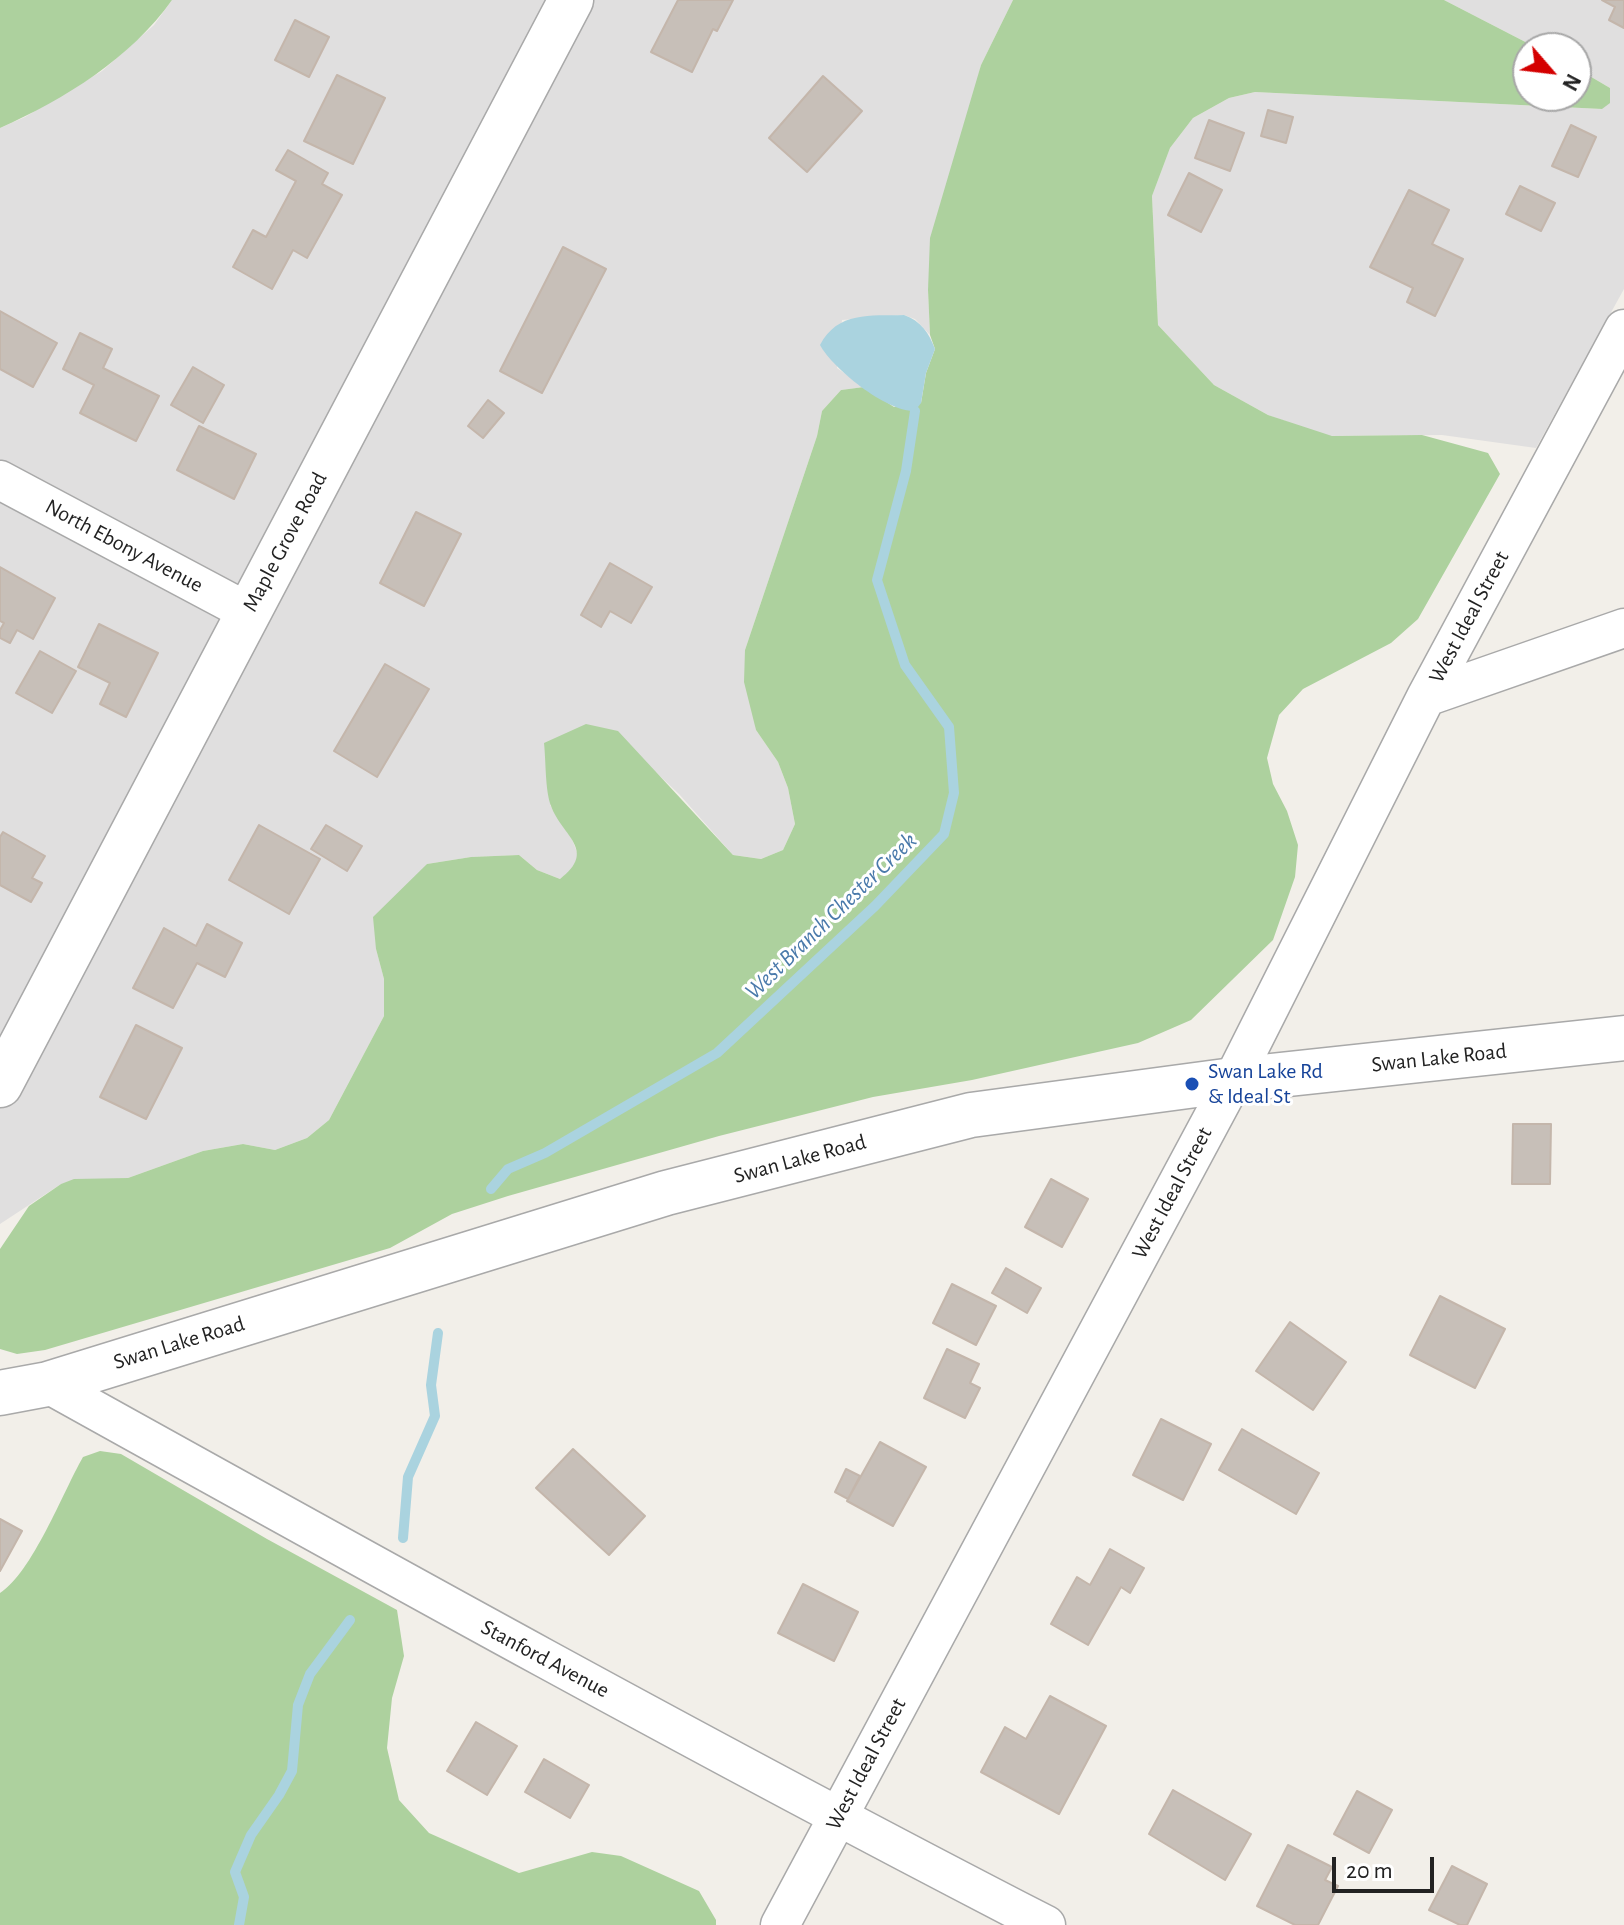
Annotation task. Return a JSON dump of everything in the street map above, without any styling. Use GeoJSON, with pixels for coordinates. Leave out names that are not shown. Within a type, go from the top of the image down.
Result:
{"type":"FeatureCollection","features":[{"type":"Feature","properties":{"kind":"street","name":"Maple Grove Road"},"geometry":{"type":"LineString","coordinates":[[3,1073],[571,0]]}},
{"type":"Feature","properties":{"kind":"street","name":"West Ideal Street"},"geometry":{"type":"LineString","coordinates":[[780,1925],[1233,1080],[1426,697],[1624,329]]}},
{"type":"Feature","properties":{"kind":"street","name":"North Ebony Avenue"},"geometry":{"type":"LineString","coordinates":[[0,480],[248,612]]}},
{"type":"Feature","properties":{"kind":"street"},"geometry":{"type":"LineString","coordinates":[[1426,697],[1624,628]]}},
{"type":"Feature","properties":{"kind":"street","name":"Swan Lake Road"},"geometry":{"type":"LineString","coordinates":[[0,1393],[48,1384],[666,1193],[971,1115],[1233,1080],[1624,1038]]}},
{"type":"Feature","properties":{"kind":"street","name":"Stanford Avenue"},"geometry":{"type":"LineString","coordinates":[[48,1384],[388,1574],[837,1817],[1046,1925]]}},
{"type":"Feature","properties":{"kind":"shaded area"},"geometry":{"type":"Polygon","coordinates":[[[172,0],[1013,0],[981,65],[928,290],[930,335],[915,319],[904,315],[842,320],[837,368],[864,387],[841,390],[822,411],[817,436],[745,650],[756,730],[778,762],[788,788],[795,824],[783,850],[761,859],[733,855],[679,794],[649,766],[550,805],[572,839],[578,855],[573,869],[560,879],[537,870],[519,855],[471,857],[427,864],[376,949],[384,979],[384,1016],[329,1120],[307,1138],[275,1150],[243,1144],[203,1151],[128,1178],[61,1184],[0,1224],[0,128],[25,117],[102,71],[154,25],[172,0]]]}},
{"type":"Feature","properties":{"kind":"shaded area"},"geometry":{"type":"Polygon","coordinates":[[[1444,0],[1624,0],[1624,289],[1536,448],[1442,435],[1327,436],[1268,415],[1214,385],[1158,325],[1152,196],[1170,148],[1193,118],[1229,98],[1255,92],[1512,105],[1512,112],[1592,112],[1592,109],[1602,109],[1610,88],[1592,77],[1592,32],[1512,32],[1512,35],[1444,0]]]}},
{"type":"Feature","properties":{"kind":"green space"},"geometry":{"type":"Polygon","coordinates":[[[0,0],[172,0],[137,40],[95,75],[49,104],[0,128],[0,0]]]}},
{"type":"Feature","properties":{"kind":"green space"},"geometry":{"type":"Polygon","coordinates":[[[1013,0],[1444,0],[1512,35],[1512,105],[1255,92],[1229,98],[1193,118],[1170,148],[1152,196],[1158,325],[1214,385],[1268,415],[1332,436],[1422,435],[1488,453],[1500,474],[1418,619],[1391,643],[1303,689],[1279,715],[1267,758],[1273,784],[1287,811],[1298,845],[1295,877],[1273,940],[1191,1020],[1138,1043],[972,1080],[873,1097],[719,1136],[452,1214],[390,1248],[45,1350],[17,1354],[0,1349],[0,1249],[29,1206],[61,1184],[74,1179],[128,1178],[203,1151],[243,1144],[275,1150],[307,1138],[329,1120],[384,1016],[384,979],[376,949],[373,917],[427,864],[471,857],[519,855],[537,870],[560,879],[571,869],[577,851],[551,806],[544,743],[586,724],[618,731],[733,855],[761,859],[783,850],[795,824],[788,788],[778,762],[756,730],[744,682],[745,650],[817,436],[822,411],[841,390],[864,387],[894,407],[921,403],[926,373],[935,349],[930,335],[930,238],[981,65],[1013,0]]]}},
{"type":"Feature","properties":{"kind":"green space"},"geometry":{"type":"Polygon","coordinates":[[[1592,77],[1610,88],[1610,103],[1602,109],[1592,109],[1592,77]]]}},
{"type":"Feature","properties":{"kind":"green space"},"geometry":{"type":"Polygon","coordinates":[[[100,1451],[121,1454],[397,1610],[404,1656],[392,1698],[387,1748],[399,1800],[429,1833],[519,1873],[592,1852],[621,1856],[699,1891],[716,1925],[0,1925],[0,1593],[12,1583],[35,1550],[83,1457],[100,1451]]]}},
{"type":"Feature","properties":{"kind":"water"},"geometry":{"type":"Polygon","coordinates":[[[904,315],[924,328],[935,349],[926,373],[921,403],[915,411],[876,397],[836,366],[820,345],[827,334],[846,321],[867,316],[904,315]]]}},
{"type":"Feature","properties":{"kind":"building"},"geometry":{"type":"Polygon","coordinates":[[[678,0],[733,0],[717,31],[713,29],[692,72],[651,52],[678,0]]]}},
{"type":"Feature","properties":{"kind":"building"},"geometry":{"type":"Polygon","coordinates":[[[1602,0],[1624,0],[1624,28],[1609,20],[1615,7],[1602,0]]]}},
{"type":"Feature","properties":{"kind":"building"},"geometry":{"type":"Polygon","coordinates":[[[295,20],[329,37],[309,77],[275,60],[295,20]]]}},
{"type":"Feature","properties":{"kind":"building"},"geometry":{"type":"Polygon","coordinates":[[[337,75],[385,98],[353,164],[304,141],[337,75]]]}},
{"type":"Feature","properties":{"kind":"building"},"geometry":{"type":"Polygon","coordinates":[[[823,76],[862,111],[807,172],[769,138],[823,76]]]}},
{"type":"Feature","properties":{"kind":"building"},"geometry":{"type":"Polygon","coordinates":[[[1268,110],[1293,117],[1286,143],[1261,136],[1268,110]]]}},
{"type":"Feature","properties":{"kind":"building"},"geometry":{"type":"Polygon","coordinates":[[[1209,120],[1244,133],[1230,171],[1195,158],[1209,120]]]}},
{"type":"Feature","properties":{"kind":"building"},"geometry":{"type":"Polygon","coordinates":[[[1571,125],[1596,137],[1578,177],[1552,166],[1571,125]]]}},
{"type":"Feature","properties":{"kind":"building"},"geometry":{"type":"Polygon","coordinates":[[[288,150],[328,173],[322,184],[342,195],[307,258],[293,250],[272,289],[233,267],[253,230],[266,237],[296,181],[276,170],[288,150]]]}},
{"type":"Feature","properties":{"kind":"building"},"geometry":{"type":"Polygon","coordinates":[[[1189,173],[1222,190],[1201,232],[1168,215],[1189,173]]]}},
{"type":"Feature","properties":{"kind":"building"},"geometry":{"type":"Polygon","coordinates":[[[1520,186],[1555,203],[1541,231],[1506,214],[1520,186]]]}},
{"type":"Feature","properties":{"kind":"building"},"geometry":{"type":"Polygon","coordinates":[[[1409,190],[1449,210],[1432,244],[1463,259],[1435,316],[1407,302],[1413,288],[1370,267],[1409,190]]]}},
{"type":"Feature","properties":{"kind":"building"},"geometry":{"type":"Polygon","coordinates":[[[563,247],[606,269],[542,393],[500,371],[563,247]]]}},
{"type":"Feature","properties":{"kind":"building"},"geometry":{"type":"Polygon","coordinates":[[[0,311],[57,343],[33,387],[0,369],[0,311]]]}},
{"type":"Feature","properties":{"kind":"building"},"geometry":{"type":"Polygon","coordinates":[[[80,333],[112,349],[103,368],[159,396],[136,441],[80,413],[94,385],[63,369],[80,333]]]}},
{"type":"Feature","properties":{"kind":"building"},"geometry":{"type":"Polygon","coordinates":[[[193,367],[224,385],[203,423],[171,405],[193,367]]]}},
{"type":"Feature","properties":{"kind":"building"},"geometry":{"type":"Polygon","coordinates":[[[488,400],[504,413],[483,438],[468,426],[488,400]]]}},
{"type":"Feature","properties":{"kind":"building"},"geometry":{"type":"Polygon","coordinates":[[[199,426],[256,454],[234,499],[177,470],[199,426]]]}},
{"type":"Feature","properties":{"kind":"building"},"geometry":{"type":"Polygon","coordinates":[[[416,512],[461,534],[424,606],[380,583],[416,512]]]}},
{"type":"Feature","properties":{"kind":"building"},"geometry":{"type":"Polygon","coordinates":[[[610,563],[652,587],[631,623],[610,611],[601,627],[581,615],[610,563]]]}},
{"type":"Feature","properties":{"kind":"building"},"geometry":{"type":"Polygon","coordinates":[[[0,567],[55,598],[33,639],[17,630],[10,643],[0,638],[4,623],[0,621],[0,567]]]}},
{"type":"Feature","properties":{"kind":"building"},"geometry":{"type":"Polygon","coordinates":[[[99,624],[158,653],[126,717],[100,704],[110,683],[78,667],[99,624]]]}},
{"type":"Feature","properties":{"kind":"building"},"geometry":{"type":"Polygon","coordinates":[[[40,651],[76,671],[52,713],[16,693],[40,651]]]}},
{"type":"Feature","properties":{"kind":"building"},"geometry":{"type":"Polygon","coordinates":[[[385,664],[429,689],[377,777],[334,751],[385,664]]]}},
{"type":"Feature","properties":{"kind":"building"},"geometry":{"type":"Polygon","coordinates":[[[259,825],[320,859],[289,914],[229,880],[259,825]]]}},
{"type":"Feature","properties":{"kind":"building"},"geometry":{"type":"Polygon","coordinates":[[[326,825],[362,846],[347,871],[311,849],[326,825]]]}},
{"type":"Feature","properties":{"kind":"building"},"geometry":{"type":"Polygon","coordinates":[[[3,832],[45,856],[32,878],[42,883],[31,902],[0,885],[0,837],[3,832]]]}},
{"type":"Feature","properties":{"kind":"building"},"geometry":{"type":"Polygon","coordinates":[[[207,924],[242,943],[225,977],[197,963],[173,1008],[133,988],[164,928],[196,946],[207,924]]]}},
{"type":"Feature","properties":{"kind":"building"},"geometry":{"type":"Polygon","coordinates":[[[136,1025],[182,1048],[146,1119],[100,1097],[136,1025]]]}},
{"type":"Feature","properties":{"kind":"building"},"geometry":{"type":"Polygon","coordinates":[[[1513,1124],[1551,1124],[1550,1184],[1512,1184],[1513,1124]]]}},
{"type":"Feature","properties":{"kind":"building"},"geometry":{"type":"Polygon","coordinates":[[[1051,1179],[1088,1199],[1062,1247],[1025,1227],[1051,1179]]]}},
{"type":"Feature","properties":{"kind":"building"},"geometry":{"type":"Polygon","coordinates":[[[1006,1268],[1041,1288],[1027,1313],[992,1293],[1006,1268]]]}},
{"type":"Feature","properties":{"kind":"building"},"geometry":{"type":"Polygon","coordinates":[[[952,1284],[996,1306],[976,1345],[933,1323],[952,1284]]]}},
{"type":"Feature","properties":{"kind":"building"},"geometry":{"type":"Polygon","coordinates":[[[1440,1296],[1505,1329],[1475,1388],[1410,1355],[1440,1296]]]}},
{"type":"Feature","properties":{"kind":"building"},"geometry":{"type":"Polygon","coordinates":[[[1290,1322],[1346,1362],[1313,1410],[1256,1371],[1290,1322]]]}},
{"type":"Feature","properties":{"kind":"building"},"geometry":{"type":"Polygon","coordinates":[[[947,1349],[979,1364],[970,1383],[980,1388],[965,1418],[924,1398],[947,1349]]]}},
{"type":"Feature","properties":{"kind":"building"},"geometry":{"type":"Polygon","coordinates":[[[1161,1419],[1211,1444],[1183,1500],[1133,1475],[1161,1419]]]}},
{"type":"Feature","properties":{"kind":"building"},"geometry":{"type":"Polygon","coordinates":[[[1242,1429],[1319,1473],[1296,1514],[1219,1470],[1242,1429]]]}},
{"type":"Feature","properties":{"kind":"building"},"geometry":{"type":"Polygon","coordinates":[[[880,1442],[926,1467],[893,1526],[847,1501],[880,1442]]]}},
{"type":"Feature","properties":{"kind":"building"},"geometry":{"type":"Polygon","coordinates":[[[573,1449],[645,1516],[609,1555],[536,1488],[573,1449]]]}},
{"type":"Feature","properties":{"kind":"building"},"geometry":{"type":"Polygon","coordinates":[[[846,1469],[860,1476],[848,1499],[835,1492],[846,1469]]]}},
{"type":"Feature","properties":{"kind":"building"},"geometry":{"type":"Polygon","coordinates":[[[0,1519],[22,1531],[0,1571],[0,1519]]]}},
{"type":"Feature","properties":{"kind":"building"},"geometry":{"type":"Polygon","coordinates":[[[1110,1549],[1144,1568],[1130,1593],[1121,1587],[1088,1645],[1051,1624],[1077,1577],[1090,1585],[1110,1549]]]}},
{"type":"Feature","properties":{"kind":"building"},"geometry":{"type":"Polygon","coordinates":[[[803,1584],[858,1612],[834,1661],[778,1633],[803,1584]]]}},
{"type":"Feature","properties":{"kind":"building"},"geometry":{"type":"Polygon","coordinates":[[[1050,1696],[1106,1726],[1059,1814],[981,1772],[1005,1727],[1026,1739],[1050,1696]]]}},
{"type":"Feature","properties":{"kind":"building"},"geometry":{"type":"Polygon","coordinates":[[[476,1722],[517,1746],[487,1795],[447,1771],[476,1722]]]}},
{"type":"Feature","properties":{"kind":"building"},"geometry":{"type":"Polygon","coordinates":[[[544,1759],[589,1785],[570,1818],[525,1792],[544,1759]]]}},
{"type":"Feature","properties":{"kind":"building"},"geometry":{"type":"Polygon","coordinates":[[[1173,1790],[1251,1834],[1225,1880],[1149,1834],[1173,1790]]]}},
{"type":"Feature","properties":{"kind":"building"},"geometry":{"type":"Polygon","coordinates":[[[1357,1791],[1392,1810],[1369,1853],[1334,1834],[1357,1791]]]}},
{"type":"Feature","properties":{"kind":"building"},"geometry":{"type":"Polygon","coordinates":[[[1288,1845],[1332,1867],[1325,1880],[1338,1886],[1318,1925],[1295,1925],[1257,1906],[1288,1845]]]}},
{"type":"Feature","properties":{"kind":"building"},"geometry":{"type":"Polygon","coordinates":[[[1452,1866],[1487,1884],[1467,1925],[1460,1925],[1429,1910],[1452,1866]]]}},
{"type":"Feature","properties":{"kind":"waterway","name":"West Branch Chester Creek"},"geometry":{"type":"LineString","coordinates":[[491,1189],[508,1169],[545,1153],[717,1053],[875,906],[944,834],[954,793],[949,727],[905,665],[877,580],[906,471],[915,411]]}},
{"type":"Feature","properties":{"kind":"waterway","name":"West Branch Chester Creek"},"geometry":{"type":"LineString","coordinates":[[403,1538],[408,1477],[435,1416],[431,1385],[438,1333]]}},
{"type":"Feature","properties":{"kind":"waterway","name":"West Branch Chester Creek"},"geometry":{"type":"LineString","coordinates":[[239,1925],[244,1897],[235,1872],[251,1835],[292,1771],[298,1705],[310,1674],[350,1620]]}},
{"type":"Feature","properties":{"kind":"place","name":"Swan Lake Rd & Ideal St"},"geometry":{"type":"Point","coordinates":[1192,1084]}}]}
